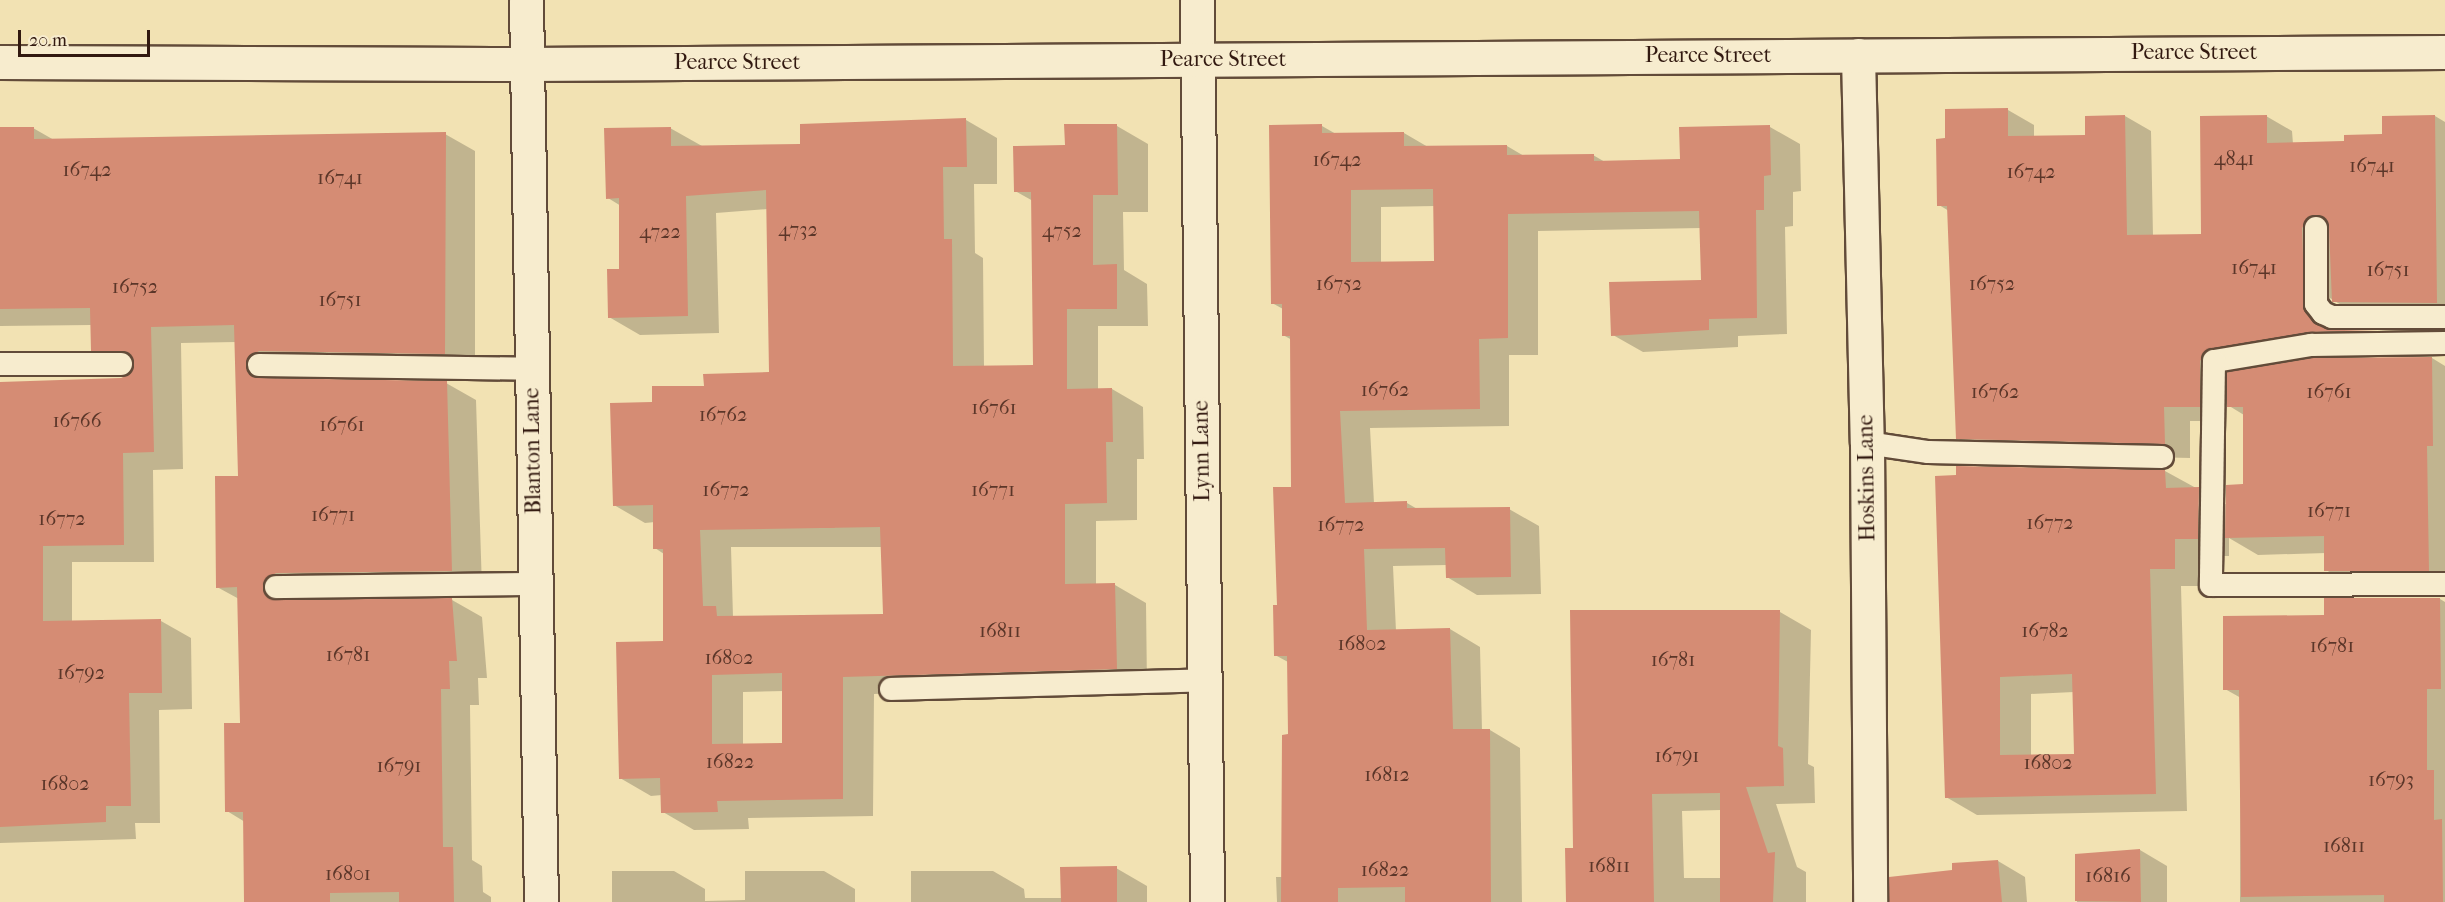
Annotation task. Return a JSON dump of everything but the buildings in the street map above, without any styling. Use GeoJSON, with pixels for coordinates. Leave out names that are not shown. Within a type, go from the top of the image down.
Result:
{"type":"FeatureCollection","features":[{"type":"Feature","properties":{"kind":"street","name":"Blanton Lane"},"geometry":{"type":"LineString","coordinates":[[526,0],[541,902]]}},
{"type":"Feature","properties":{"kind":"street","name":"Lynn Lane"},"geometry":{"type":"LineString","coordinates":[[1197,0],[1207,902]]}},
{"type":"Feature","properties":{"kind":"street","name":"Pearce Street"},"geometry":{"type":"LineString","coordinates":[[0,62],[526,64],[2445,52]]}},
{"type":"Feature","properties":{"kind":"street","name":"Hoskins Lane"},"geometry":{"type":"LineString","coordinates":[[1858,55],[1868,443],[1870,902]]}},
{"type":"Feature","properties":{"kind":"lane"},"geometry":{"type":"LineString","coordinates":[[2316,228],[2316,304],[2323,313],[2332,317],[2445,317]]}},
{"type":"Feature","properties":{"kind":"lane"},"geometry":{"type":"LineString","coordinates":[[2445,343],[2311,345],[2214,362],[2211,585],[2445,584]]}},
{"type":"Feature","properties":{"kind":"lane"},"geometry":{"type":"LineString","coordinates":[[0,364],[121,364]]}},
{"type":"Feature","properties":{"kind":"lane"},"geometry":{"type":"LineString","coordinates":[[259,365],[532,369]]}},
{"type":"Feature","properties":{"kind":"lane"},"geometry":{"type":"LineString","coordinates":[[1868,443],[1928,452],[2162,457]]}},
{"type":"Feature","properties":{"kind":"lane"},"geometry":{"type":"LineString","coordinates":[[276,587],[536,584]]}},
{"type":"Feature","properties":{"kind":"lane"},"geometry":{"type":"LineString","coordinates":[[891,688],[1205,680]]}}]}
